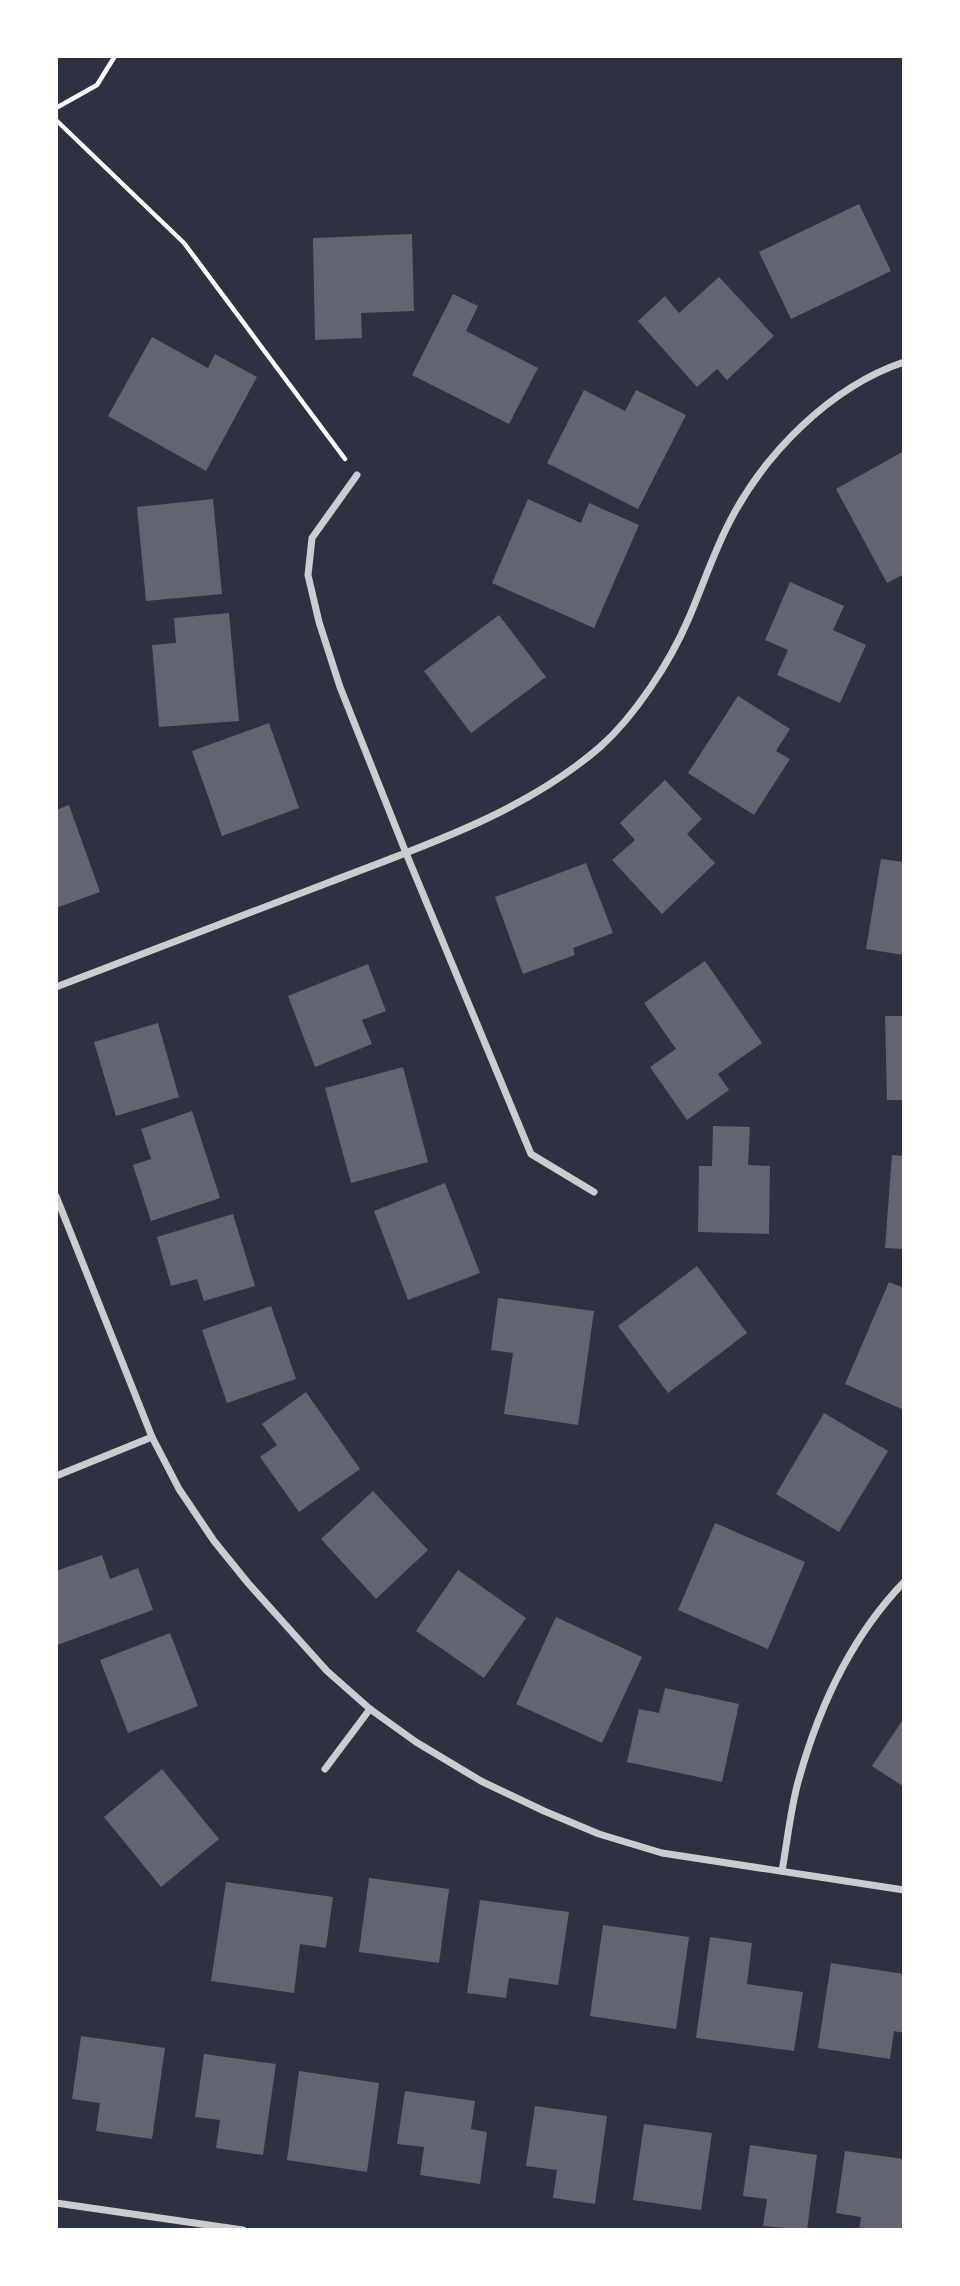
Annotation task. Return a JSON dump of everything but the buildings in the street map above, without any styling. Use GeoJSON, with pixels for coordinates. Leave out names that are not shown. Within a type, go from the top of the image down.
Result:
{"type":"FeatureCollection","features":[{"type":"Feature","properties":{"kind":"street"},"geometry":{"type":"LineString","coordinates":[[56,987],[405,853],[516,805],[565,775],[603,745],[662,673],[729,523],[755,479],[797,432],[842,393],[904,362]]}},
{"type":"Feature","properties":{"kind":"street"},"geometry":{"type":"LineString","coordinates":[[357,475],[313,537],[308,575],[318,622],[340,687],[405,853],[531,1154],[594,1192]]}},
{"type":"Feature","properties":{"kind":"street"},"geometry":{"type":"LineString","coordinates":[[56,1196],[152,1437],[179,1489],[214,1541],[248,1583],[327,1671],[370,1709],[416,1742],[481,1781],[599,1834],[662,1853],[904,1890]]}},
{"type":"Feature","properties":{"kind":"street"},"geometry":{"type":"LineString","coordinates":[[56,1476],[152,1437]]}},
{"type":"Feature","properties":{"kind":"street"},"geometry":{"type":"LineString","coordinates":[[782,1871],[797,1788],[821,1712],[837,1674],[870,1625],[904,1582]]}},
{"type":"Feature","properties":{"kind":"street"},"geometry":{"type":"LineString","coordinates":[[325,1769],[370,1709]]}},
{"type":"Feature","properties":{"kind":"street"},"geometry":{"type":"LineString","coordinates":[[56,2203],[243,2230]]}},
{"type":"Feature","properties":{"kind":"path"},"geometry":{"type":"LineString","coordinates":[[56,108],[97,85],[115,56]]}},
{"type":"Feature","properties":{"kind":"path"},"geometry":{"type":"LineString","coordinates":[[56,120],[184,243],[357,475]]}}]}
